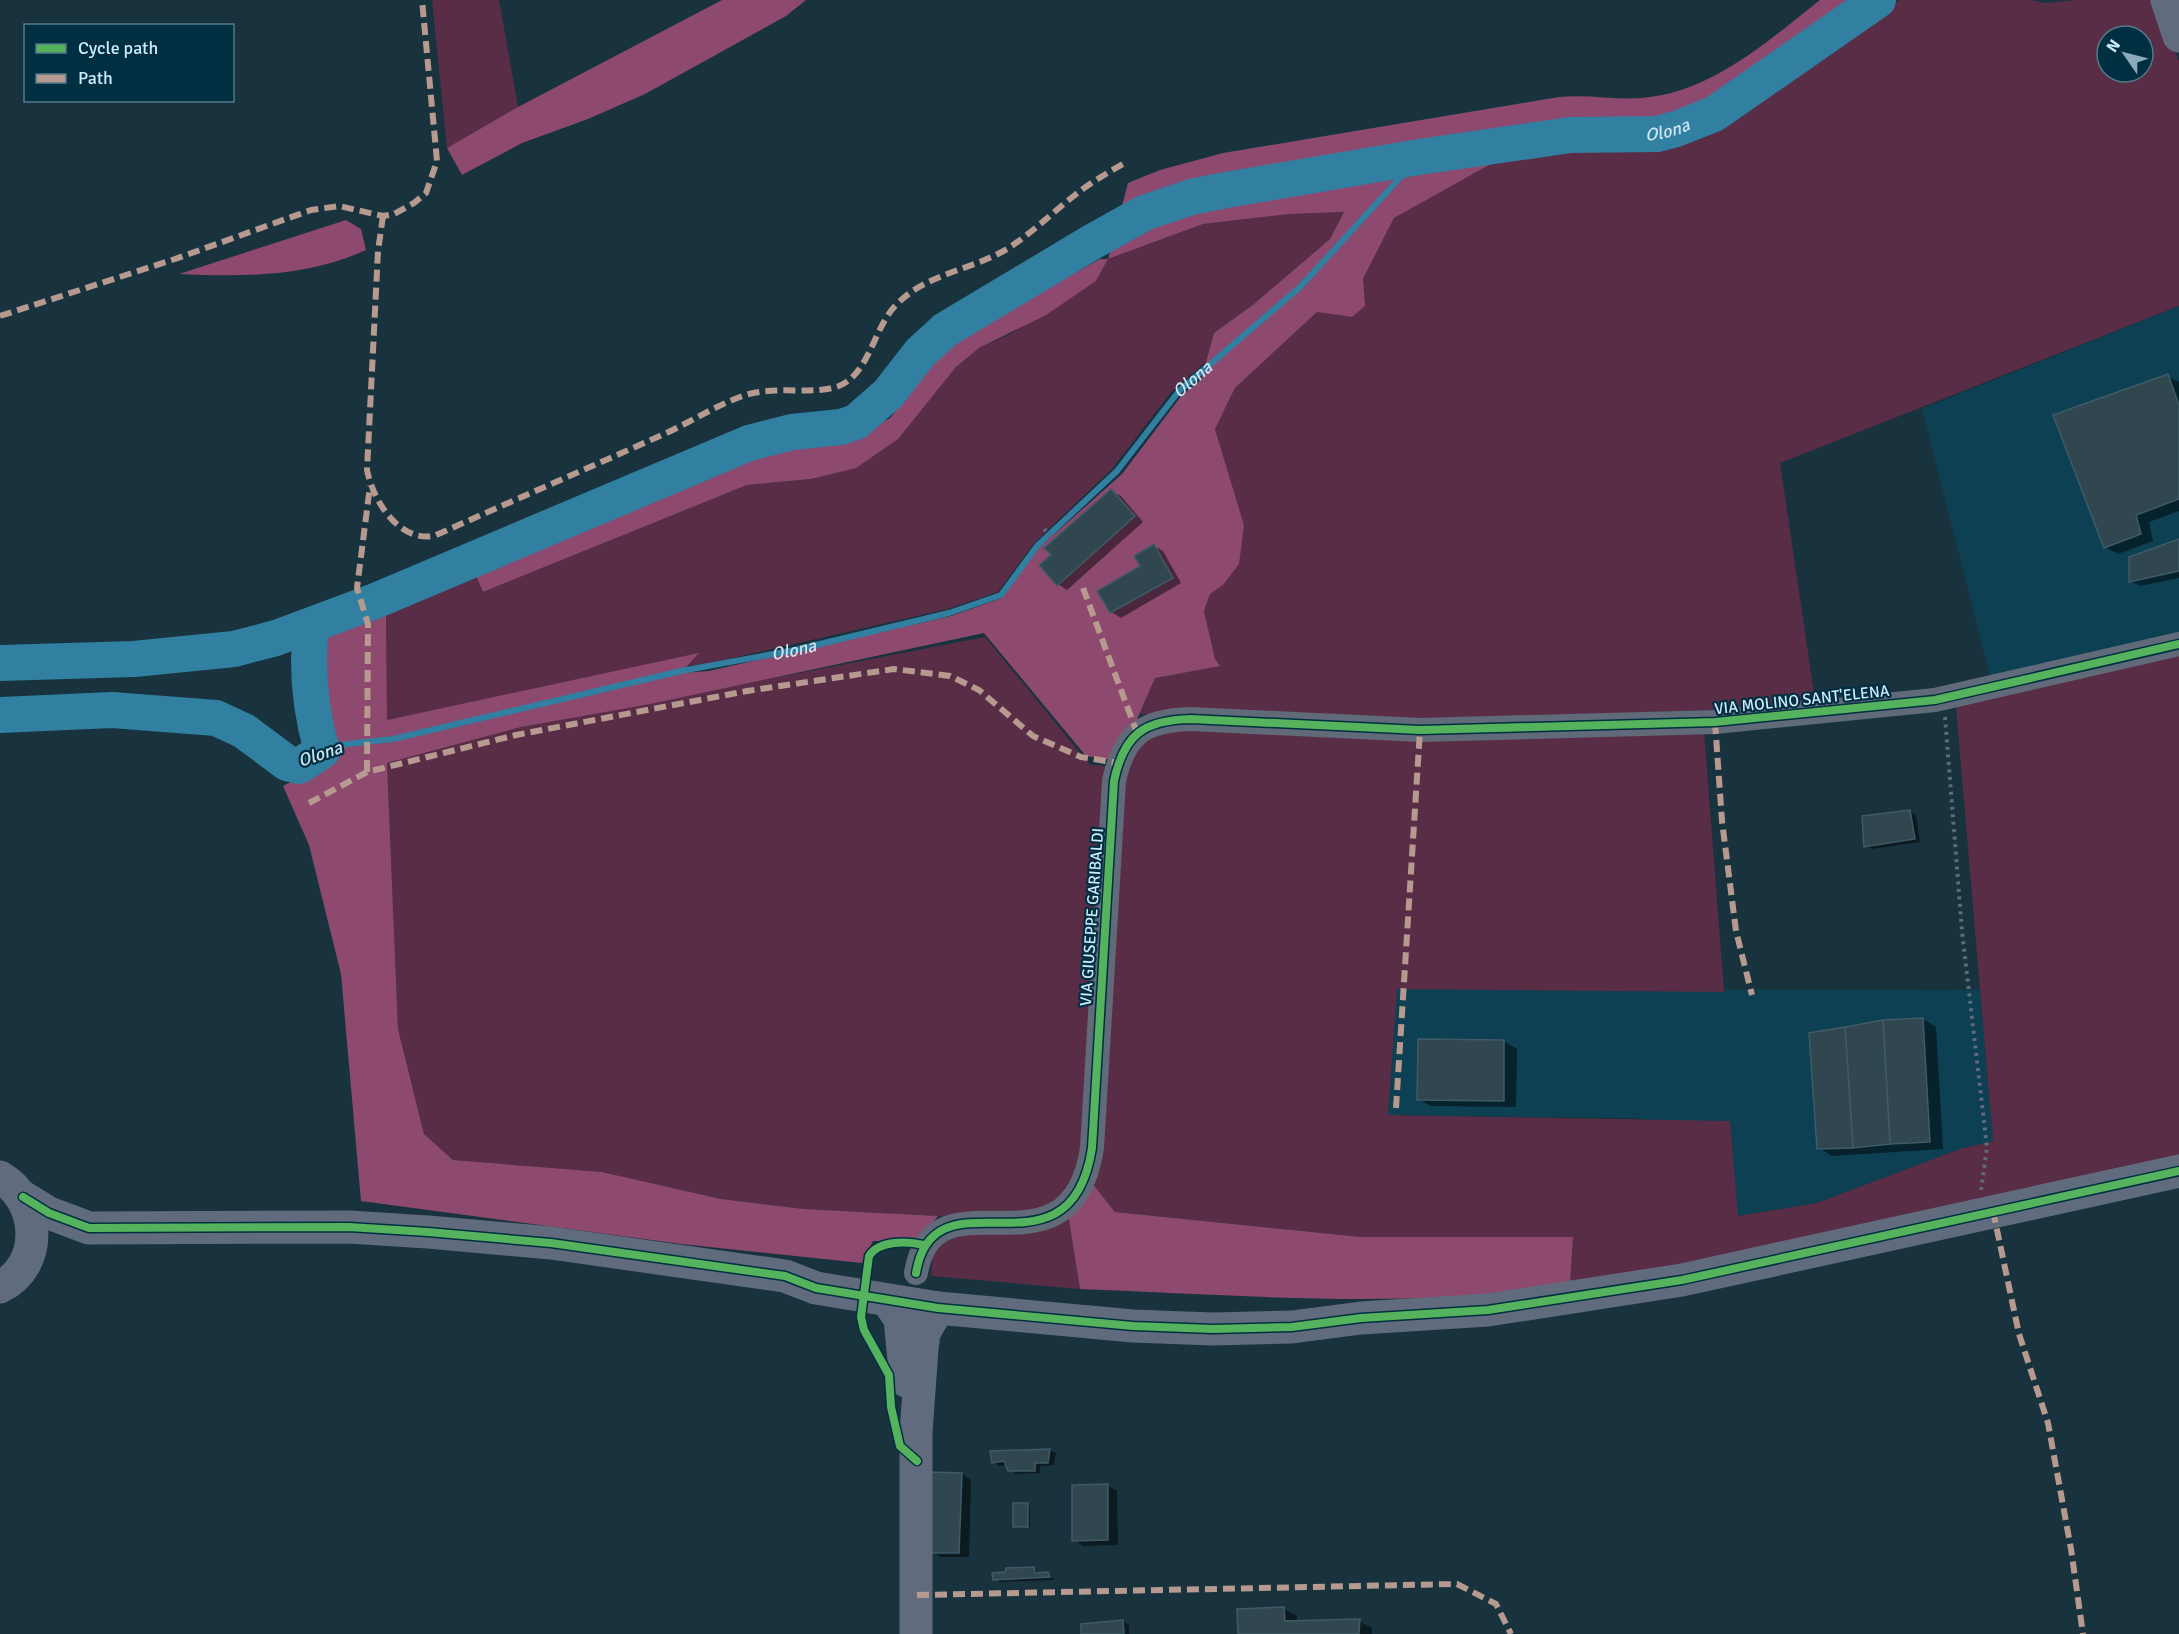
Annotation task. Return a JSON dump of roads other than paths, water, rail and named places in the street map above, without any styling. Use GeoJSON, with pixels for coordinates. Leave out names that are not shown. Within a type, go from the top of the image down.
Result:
{"type":"FeatureCollection","features":[{"type":"Feature","properties":{"kind":"street","name":"VIA MOLINO SANT'ELENA"},"geometry":{"type":"LineString","coordinates":[[1420,730],[1715,722],[1943,699],[2179,644]]}},
{"type":"Feature","properties":{"kind":"street","name":"VIA GIUSEPPE GARIBALDI"},"geometry":{"type":"LineString","coordinates":[[916,1273],[924,1245],[938,1231],[958,1223],[1029,1222],[1056,1213],[1073,1198],[1088,1171],[1114,781],[1123,750],[1133,737],[1147,726],[1171,720],[1420,730]]}},
{"type":"Feature","properties":{"kind":"street"},"geometry":{"type":"LineString","coordinates":[[11,1187],[49,1213],[88,1228],[349,1227],[440,1233],[551,1244],[785,1276],[816,1288],[897,1308],[938,1308],[1133,1326],[1214,1329],[1292,1327],[1361,1318],[1488,1310],[1614,1292],[1682,1280],[2179,1171]]}},
{"type":"Feature","properties":{"kind":"street"},"geometry":{"type":"LineString","coordinates":[[8,1281],[32,1237],[32,1222],[11,1187]]}},
{"type":"Feature","properties":{"kind":"street"},"geometry":{"type":"LineString","coordinates":[[8,1281],[54,1243],[88,1228]]}},
{"type":"Feature","properties":{"kind":"street"},"geometry":{"type":"LineString","coordinates":[[785,1276],[816,1271],[1090,1303],[1293,1310],[1361,1318]]}},
{"type":"Feature","properties":{"kind":"street"},"geometry":{"type":"LineString","coordinates":[[897,1308],[913,1295],[1101,1315],[1196,1307]]}},
{"type":"Feature","properties":{"kind":"street"},"geometry":{"type":"LineString","coordinates":[[897,1308],[903,1361],[916,1432]]}},
{"type":"Feature","properties":{"kind":"street"},"geometry":{"type":"LineString","coordinates":[[916,1634],[916,1432],[924,1333],[938,1308]]}},
{"type":"Feature","properties":{"kind":"waterway","name":"Olona"},"geometry":{"type":"LineString","coordinates":[[0,663],[134,659],[234,649],[276,638],[375,601],[749,443],[792,432],[841,427],[856,422],[888,394],[920,353],[945,330],[1144,213],[1191,197],[1419,157],[1570,135],[1657,134],[1676,129],[1714,114],[1878,0]]}},
{"type":"Feature","properties":{"kind":"waterway","name":"Olona"},"geometry":{"type":"LineString","coordinates":[[322,751],[338,745],[393,739],[681,671],[795,650],[949,613],[1001,595],[1037,546],[1117,471],[1179,391],[1300,287],[1419,157]]}},
{"type":"Feature","properties":{"kind":"waterway","name":"Olona"},"geometry":{"type":"LineString","coordinates":[[0,715],[112,710],[216,718],[244,731],[287,763],[299,766],[322,751],[310,689],[311,627]]}}]}
